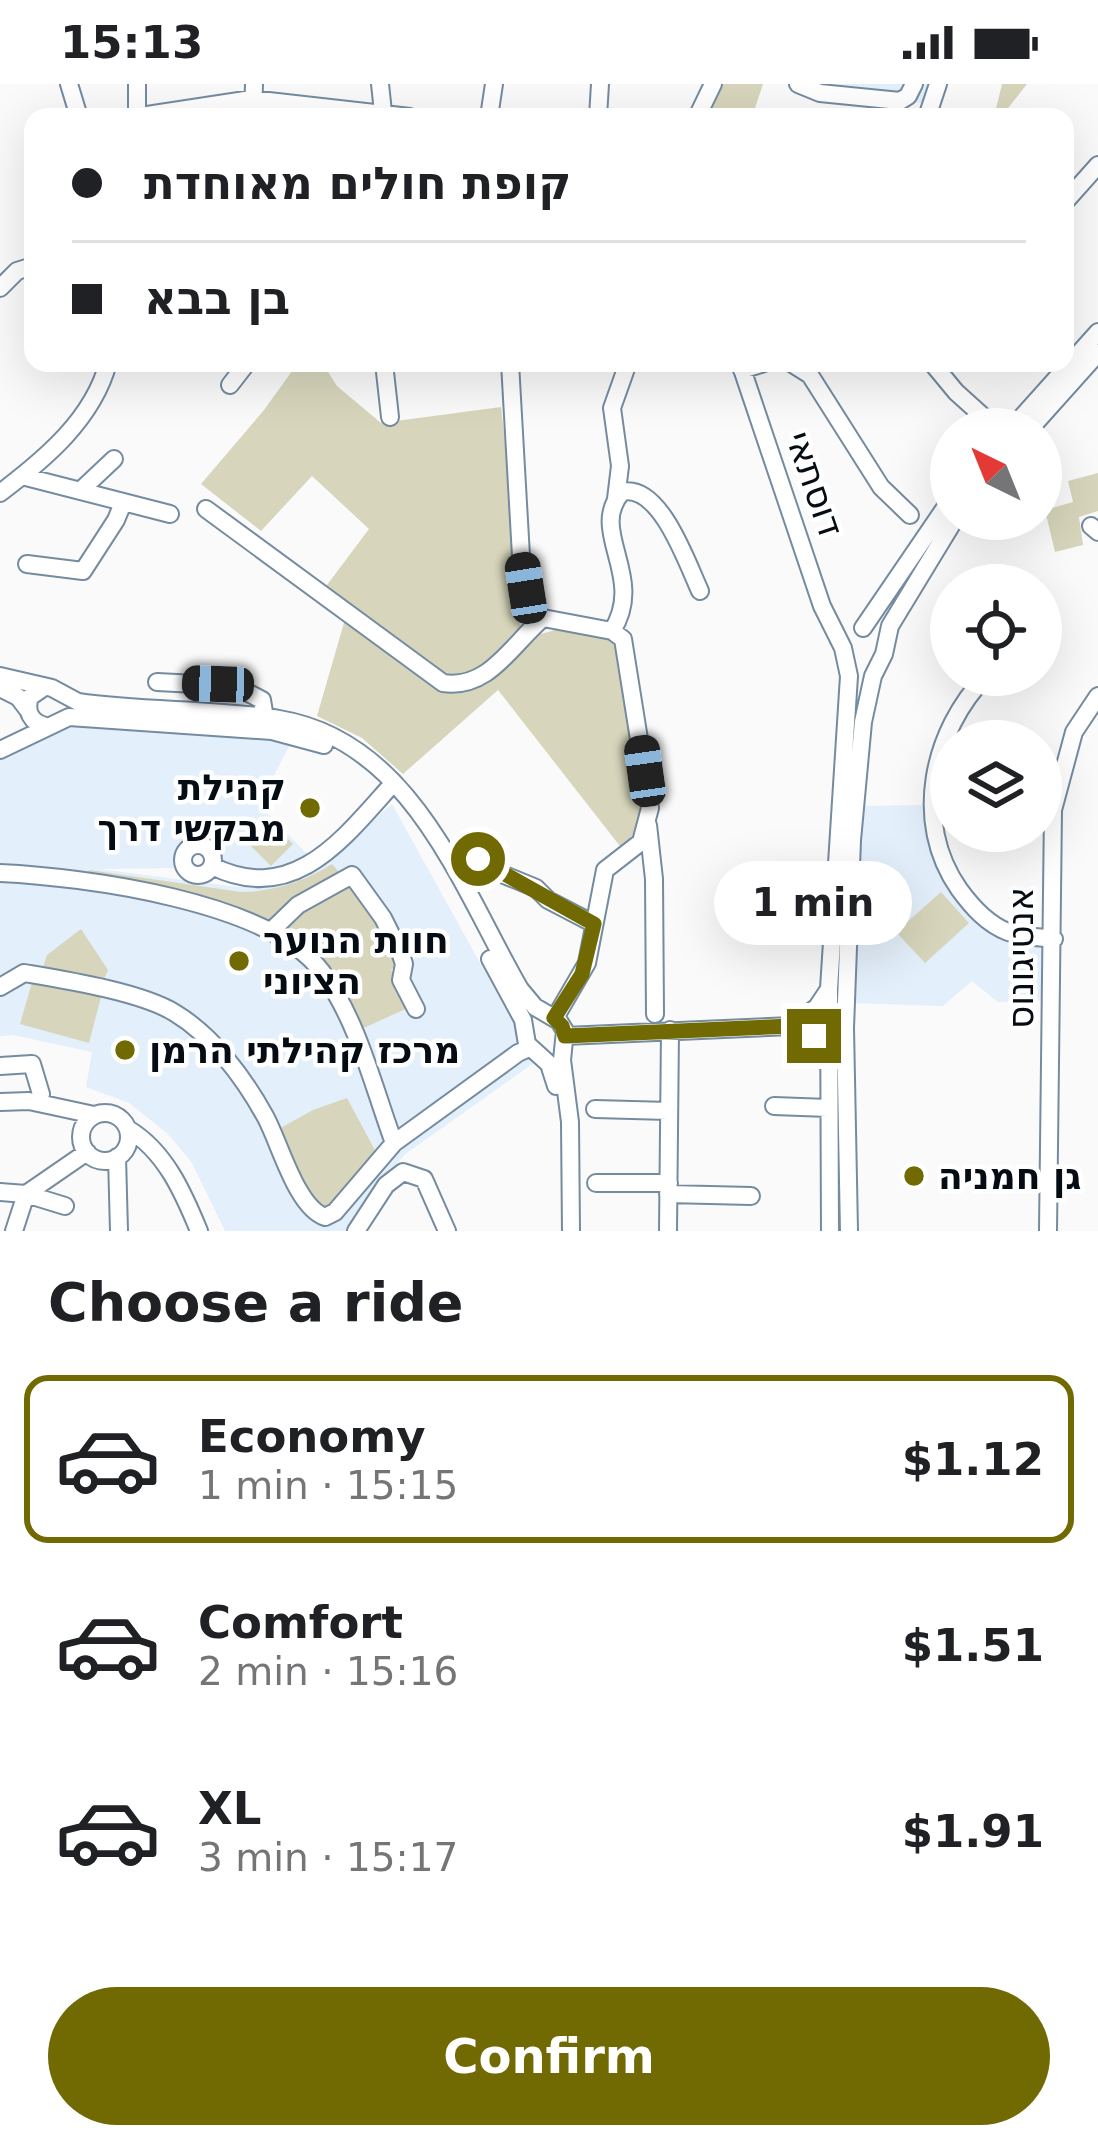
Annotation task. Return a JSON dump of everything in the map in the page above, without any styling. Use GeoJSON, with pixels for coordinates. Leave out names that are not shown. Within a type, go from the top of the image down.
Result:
{"type":"FeatureCollection","features":[{"type":"Feature","properties":{"kind":"street"},"geometry":{"type":"LineString","coordinates":[[798,84],[820,93],[885,101],[900,101],[914,84]]}},
{"type":"Feature","properties":{"kind":"street"},"geometry":{"type":"LineString","coordinates":[[198,108],[253,100],[326,108]]}},
{"type":"Feature","properties":{"kind":"street"},"geometry":{"type":"LineString","coordinates":[[1074,192],[1098,165]]}},
{"type":"Feature","properties":{"kind":"street"},"geometry":{"type":"LineString","coordinates":[[0,288],[24,269]]}},
{"type":"Feature","properties":{"kind":"street"},"geometry":{"type":"LineString","coordinates":[[1074,359],[1098,332]]}},
{"type":"Feature","properties":{"kind":"street"},"geometry":{"type":"LineString","coordinates":[[1049,408],[1098,352]]}},
{"type":"Feature","properties":{"kind":"street"},"geometry":{"type":"LineString","coordinates":[[0,493],[81,416],[105,372]]}},
{"type":"Feature","properties":{"kind":"street"},"geometry":{"type":"LineString","coordinates":[[230,385],[240,372]]}},
{"type":"Feature","properties":{"kind":"street"},"geometry":{"type":"LineString","coordinates":[[385,372],[390,417]]}},
{"type":"Feature","properties":{"kind":"street"},"geometry":{"type":"LineString","coordinates":[[511,372],[526,588],[518,639]]}},
{"type":"Feature","properties":{"kind":"street"},"geometry":{"type":"LineString","coordinates":[[612,631],[625,592],[608,522],[620,466],[612,408],[625,372]]}},
{"type":"Feature","properties":{"kind":"street","name":"דוסתאי"},"geometry":{"type":"LineString","coordinates":[[743,372],[822,606],[844,653]]}},
{"type":"Feature","properties":{"kind":"street"},"geometry":{"type":"LineString","coordinates":[[805,372],[881,488],[910,515]]}},
{"type":"Feature","properties":{"kind":"street"},"geometry":{"type":"LineString","coordinates":[[943,372],[977,408]]}},
{"type":"Feature","properties":{"kind":"street"},"geometry":{"type":"LineString","coordinates":[[1030,408],[1062,372]]}},
{"type":"Feature","properties":{"kind":"street"},"geometry":{"type":"LineString","coordinates":[[80,490],[114,459]]}},
{"type":"Feature","properties":{"kind":"street"},"geometry":{"type":"LineString","coordinates":[[22,476],[170,514]]}},
{"type":"Feature","properties":{"kind":"street"},"geometry":{"type":"LineString","coordinates":[[616,499],[630,490],[651,500],[674,535],[700,591]]}},
{"type":"Feature","properties":{"kind":"street"},"geometry":{"type":"LineString","coordinates":[[27,564],[82,571],[123,503]]}},
{"type":"Feature","properties":{"kind":"street"},"geometry":{"type":"LineString","coordinates":[[206,508],[443,683],[459,685],[490,672],[543,618]]}},
{"type":"Feature","properties":{"kind":"street"},"geometry":{"type":"LineString","coordinates":[[830,1231],[827,1054],[849,700],[844,653],[930,529]]}},
{"type":"Feature","properties":{"kind":"street"},"geometry":{"type":"LineString","coordinates":[[848,1231],[845,1028],[851,863],[863,722],[880,656],[900,607],[942,540]]}},
{"type":"Feature","properties":{"kind":"street"},"geometry":{"type":"LineString","coordinates":[[526,588],[543,618],[612,631],[623,638],[628,653],[650,808],[655,1014]]}},
{"type":"Feature","properties":{"kind":"street"},"geometry":{"type":"LineString","coordinates":[[833,624],[876,632],[880,656]]}},
{"type":"Feature","properties":{"kind":"street"},"geometry":{"type":"LineString","coordinates":[[844,653],[857,669],[880,656]]}},
{"type":"Feature","properties":{"kind":"street"},"geometry":{"type":"LineString","coordinates":[[0,676],[55,689],[66,706],[42,717],[3,750]]}},
{"type":"Feature","properties":{"kind":"street"},"geometry":{"type":"LineString","coordinates":[[157,682],[243,688],[262,700],[265,718]]}},
{"type":"Feature","properties":{"kind":"street"},"geometry":{"type":"LineString","coordinates":[[0,688],[42,717],[295,735],[340,752],[388,789],[425,838],[535,1052],[553,1072],[561,1231]]}},
{"type":"Feature","properties":{"kind":"street"},"geometry":{"type":"LineString","coordinates":[[42,717],[30,697],[43,688]]}},
{"type":"Feature","properties":{"kind":"street"},"geometry":{"type":"LineString","coordinates":[[971,696],[943,747],[932,798],[934,832],[956,884],[982,916],[1013,934],[1054,939]]}},
{"type":"Feature","properties":{"kind":"street","name":"אנטיגונוס"},"geometry":{"type":"LineString","coordinates":[[1048,1231],[1053,831],[1058,784],[1074,732],[1098,696]]}},
{"type":"Feature","properties":{"kind":"street"},"geometry":{"type":"LineString","coordinates":[[64,698],[116,708],[265,718],[321,732],[394,781],[433,834],[520,989],[562,1026],[570,1122],[571,1231]]}},
{"type":"Feature","properties":{"kind":"street"},"geometry":{"type":"LineString","coordinates":[[212,866],[233,877],[264,878],[308,867],[344,838],[388,789]]}},
{"type":"Feature","properties":{"kind":"street"},"geometry":{"type":"LineString","coordinates":[[551,1017],[582,974],[605,870],[641,842],[648,824]]}},
{"type":"Feature","properties":{"kind":"street"},"geometry":{"type":"LineString","coordinates":[[466,846],[497,872],[536,888],[548,900],[594,924]]}},
{"type":"Feature","properties":{"kind":"street"},"geometry":{"type":"LineString","coordinates":[[0,873],[94,882],[208,908],[302,950],[332,987],[394,1143]]}},
{"type":"Feature","properties":{"kind":"street"},"geometry":{"type":"LineString","coordinates":[[270,932],[298,905],[352,875],[383,917],[400,952],[401,980],[416,1009]]}},
{"type":"Feature","properties":{"kind":"street"},"geometry":{"type":"LineString","coordinates":[[0,987],[24,973],[174,1012],[222,1054],[240,1077],[314,1213],[325,1217],[335,1212],[394,1143],[518,1053],[554,1054],[564,1041],[670,1030],[792,1026],[810,1033],[827,1054]]}},
{"type":"Feature","properties":{"kind":"street"},"geometry":{"type":"LineString","coordinates":[[792,1026],[817,1007],[829,989]]}},
{"type":"Feature","properties":{"kind":"street"},"geometry":{"type":"LineString","coordinates":[[526,1028],[535,1018],[551,1017]]}},
{"type":"Feature","properties":{"kind":"street"},"geometry":{"type":"LineString","coordinates":[[668,1231],[670,1030]]}},
{"type":"Feature","properties":{"kind":"street"},"geometry":{"type":"LineString","coordinates":[[0,1066],[32,1064],[43,1099],[88,1149],[119,1199]]}},
{"type":"Feature","properties":{"kind":"street"},"geometry":{"type":"LineString","coordinates":[[0,1102],[43,1099],[94,1115],[114,1114],[123,1145],[119,1231]]}},
{"type":"Feature","properties":{"kind":"street"},"geometry":{"type":"LineString","coordinates":[[774,1106],[828,1108]]}},
{"type":"Feature","properties":{"kind":"street"},"geometry":{"type":"LineString","coordinates":[[595,1109],[669,1111]]}},
{"type":"Feature","properties":{"kind":"street"},"geometry":{"type":"LineString","coordinates":[[88,1149],[85,1124],[94,1115]]}},
{"type":"Feature","properties":{"kind":"street"},"geometry":{"type":"LineString","coordinates":[[14,1231],[26,1194],[88,1149],[123,1145],[144,1148],[164,1162],[199,1231]]}},
{"type":"Feature","properties":{"kind":"street"},"geometry":{"type":"LineString","coordinates":[[356,1231],[386,1185],[403,1172],[424,1179],[447,1231]]}},
{"type":"Feature","properties":{"kind":"street"},"geometry":{"type":"LineString","coordinates":[[596,1183],[751,1196]]}},
{"type":"Feature","properties":{"kind":"street"},"geometry":{"type":"LineString","coordinates":[[0,1192],[65,1206]]}},
{"type":"Feature","properties":{"kind":"shaded area"},"geometry":{"type":"Polygon","coordinates":[[[811,84],[933,84],[927,104],[811,84]]]}},
{"type":"Feature","properties":{"kind":"shaded area","name":"חוות הנוער הציוני"},"geometry":{"type":"Polygon","coordinates":[[[60,724],[295,735],[256,802],[311,858],[296,866],[249,872],[216,863],[213,848],[195,841],[178,854],[178,868],[99,869],[237,887],[282,883],[318,869],[392,804],[535,1062],[404,1155],[346,1231],[225,1231],[192,1163],[168,1134],[129,1103],[86,1087],[92,1052],[0,1036],[0,757],[60,724]]]}},
{"type":"Feature","properties":{"kind":"shaded area"},"geometry":{"type":"Polygon","coordinates":[[[927,805],[930,852],[947,852],[970,908],[1052,941],[1047,1000],[998,1002],[972,981],[943,1006],[851,1003],[859,806],[927,805]]]}},
{"type":"Feature","properties":{"kind":"green space"},"geometry":{"type":"Polygon","coordinates":[[[722,84],[763,84],[755,108],[709,108],[722,84]]]}},
{"type":"Feature","properties":{"kind":"green space"},"geometry":{"type":"Polygon","coordinates":[[[1002,84],[1027,84],[1008,108],[996,108],[1002,84]]]}},
{"type":"Feature","properties":{"kind":"green space"},"geometry":{"type":"Polygon","coordinates":[[[291,372],[328,372],[337,386],[381,423],[501,407],[523,598],[519,640],[566,627],[617,640],[645,825],[623,850],[498,690],[403,774],[362,738],[317,716],[348,609],[324,589],[369,529],[312,476],[261,531],[201,484],[291,372]]]}},
{"type":"Feature","properties":{"kind":"green space"},"geometry":{"type":"Polygon","coordinates":[[[1098,473],[1098,511],[1079,517],[1083,545],[1055,552],[1052,540],[1062,540],[1062,505],[1073,502],[1068,481],[1098,473]]]}},
{"type":"Feature","properties":{"kind":"green space"},"geometry":{"type":"Polygon","coordinates":[[[268,819],[293,844],[271,866],[246,841],[268,819]]]}},
{"type":"Feature","properties":{"kind":"green space"},"geometry":{"type":"Polygon","coordinates":[[[332,864],[369,905],[397,964],[391,970],[410,1007],[357,1031],[292,939],[86,877],[89,870],[241,892],[288,884],[332,864]]]}},
{"type":"Feature","properties":{"kind":"green space"},"geometry":{"type":"Polygon","coordinates":[[[941,892],[969,923],[925,963],[896,932],[941,892]]]}},
{"type":"Feature","properties":{"kind":"green space"},"geometry":{"type":"Polygon","coordinates":[[[81,929],[108,970],[102,984],[42,970],[47,955],[81,929]]]}},
{"type":"Feature","properties":{"kind":"green space"},"geometry":{"type":"Polygon","coordinates":[[[33,979],[101,997],[89,1043],[20,1024],[33,979]]]}},
{"type":"Feature","properties":{"kind":"green space"},"geometry":{"type":"Polygon","coordinates":[[[347,1098],[377,1154],[330,1211],[315,1210],[277,1130],[347,1098]]]}},
{"type":"Feature","properties":{"kind":"place","name":"קהילת מבקשי דרך"},"geometry":{"type":"Point","coordinates":[310,808]}},
{"type":"Feature","properties":{"kind":"place","name":"חוות הנוער הציוני"},"geometry":{"type":"Point","coordinates":[239,961]}},
{"type":"Feature","properties":{"kind":"place","name":"מרכז קהילתי הרמן"},"geometry":{"type":"Point","coordinates":[125,1050]}},
{"type":"Feature","properties":{"kind":"place","name":"גן חמניה"},"geometry":{"type":"Point","coordinates":[914,1176]}},
{"type":"Feature","properties":{"kind":"route"},"geometry":{"type":"LineString","coordinates":[[478,859],[594,924],[587,963],[554,1018],[565,1036],[792,1026],[814,1036]]}}]}
